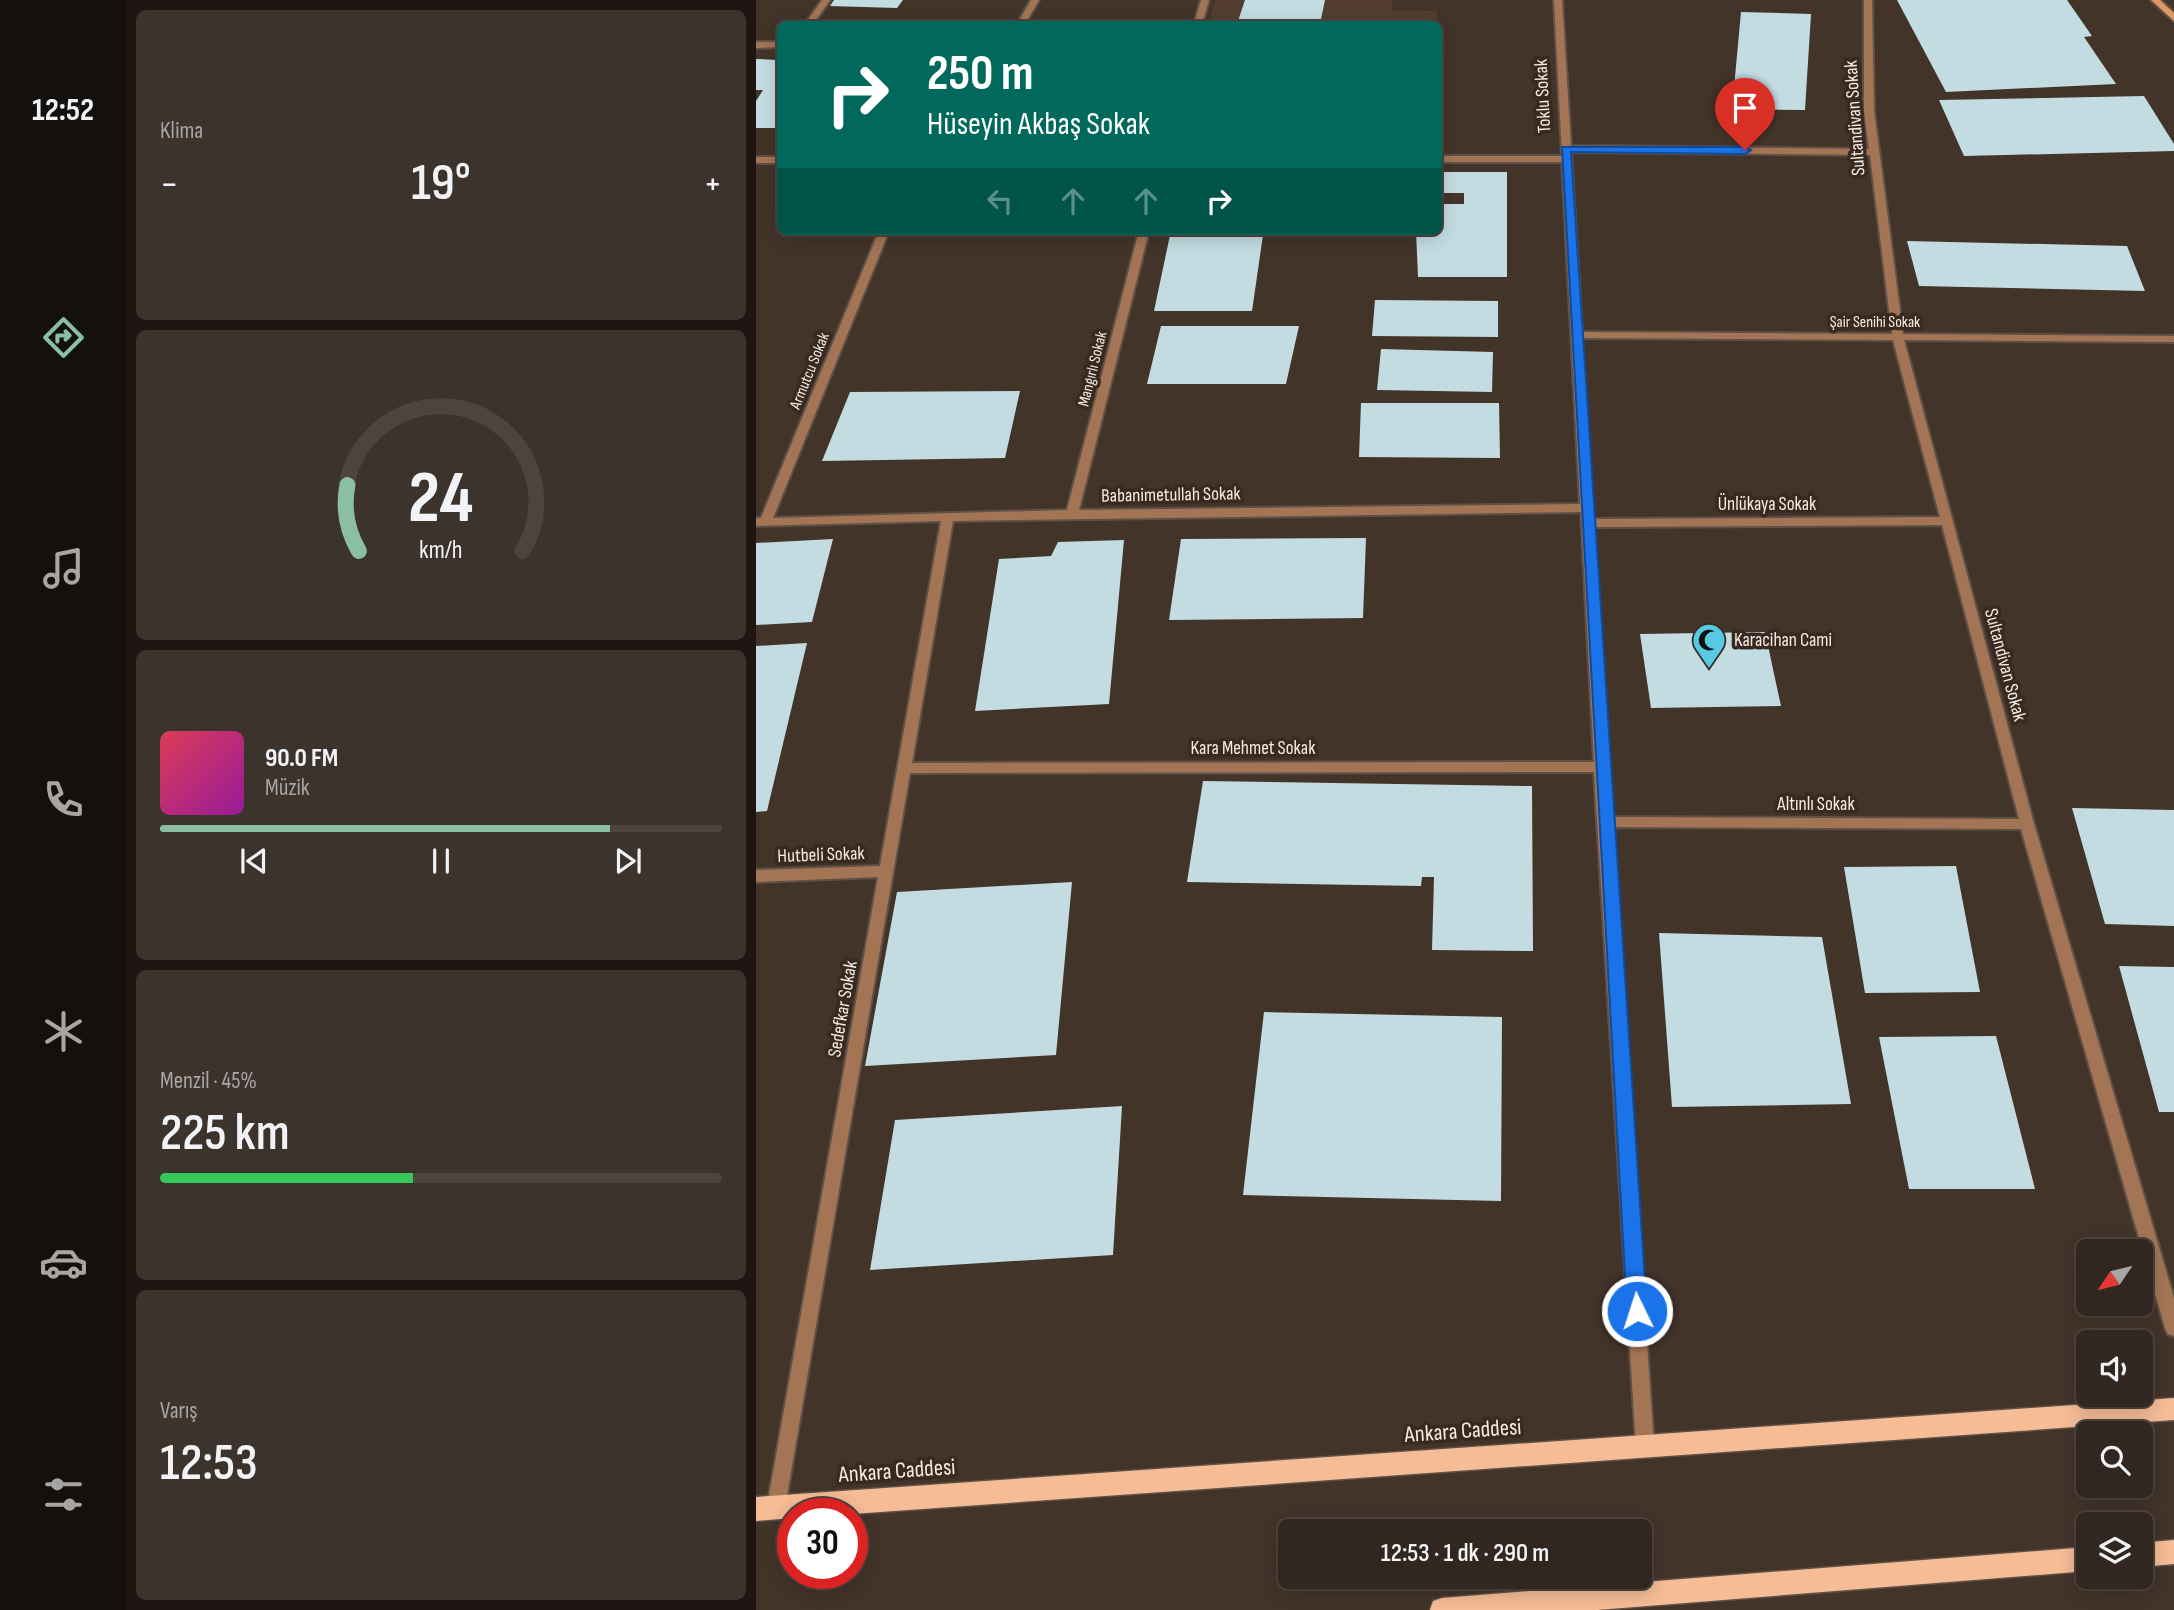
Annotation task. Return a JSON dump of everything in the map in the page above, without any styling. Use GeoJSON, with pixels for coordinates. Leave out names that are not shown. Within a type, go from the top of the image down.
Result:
{"type":"FeatureCollection","features":[{"type":"Feature","properties":{"kind":"main road"},"geometry":{"type":"LineString","coordinates":[[2155,0],[2174,18]]}},
{"type":"Feature","properties":{"kind":"main road","name":"Ankara Caddesi"},"geometry":{"type":"LineString","coordinates":[[766,1508],[2174,1409]]}},
{"type":"Feature","properties":{"kind":"main road"},"geometry":{"type":"LineString","coordinates":[[2153,1554],[2174,1552]]}},
{"type":"Feature","properties":{"kind":"main road"},"geometry":{"type":"LineString","coordinates":[[1443,1610],[2076,1560]]}},
{"type":"Feature","properties":{"kind":"street"},"geometry":{"type":"LineString","coordinates":[[811,21],[826,0]]}},
{"type":"Feature","properties":{"kind":"street"},"geometry":{"type":"LineString","coordinates":[[1023,21],[1035,0]]}},
{"type":"Feature","properties":{"kind":"street"},"geometry":{"type":"LineString","coordinates":[[1199,21],[1205,0]]}},
{"type":"Feature","properties":{"kind":"street","name":"Toklu Sokak"},"geometry":{"type":"LineString","coordinates":[[1558,0],[1601,767],[1645,1447]]}},
{"type":"Feature","properties":{"kind":"street","name":"Sultandivan Sokak"},"geometry":{"type":"LineString","coordinates":[[1868,0],[1870,111],[1898,338],[2027,824],[2174,1328]]}},
{"type":"Feature","properties":{"kind":"street"},"geometry":{"type":"LineString","coordinates":[[756,45],[777,45]]}},
{"type":"Feature","properties":{"kind":"street"},"geometry":{"type":"LineString","coordinates":[[1442,159],[1565,154],[1874,152]]}},
{"type":"Feature","properties":{"kind":"street"},"geometry":{"type":"LineString","coordinates":[[756,160],[777,160]]}},
{"type":"Feature","properties":{"kind":"street","name":"Armutcu Sokak"},"geometry":{"type":"LineString","coordinates":[[761,522],[882,235]]}},
{"type":"Feature","properties":{"kind":"street","name":"Mangırlı Sokak"},"geometry":{"type":"LineString","coordinates":[[1072,514],[1143,235]]}},
{"type":"Feature","properties":{"kind":"street","name":"Şair Senihi Sokak"},"geometry":{"type":"LineString","coordinates":[[1576,335],[2174,340]]}},
{"type":"Feature","properties":{"kind":"street","name":"Babanimetullah Sokak"},"geometry":{"type":"LineString","coordinates":[[761,522],[1072,514],[1588,515]]}},
{"type":"Feature","properties":{"kind":"street","name":"Ünlükaya Sokak"},"geometry":{"type":"LineString","coordinates":[[1588,515],[1947,521]]}},
{"type":"Feature","properties":{"kind":"street","name":"Sedefkar Sokak"},"geometry":{"type":"LineString","coordinates":[[766,1508],[887,871],[948,517]]}},
{"type":"Feature","properties":{"kind":"street","name":"Kara Mehmet Sokak"},"geometry":{"type":"LineString","coordinates":[[905,768],[1601,767]]}},
{"type":"Feature","properties":{"kind":"street","name":"Altınlı Sokak"},"geometry":{"type":"LineString","coordinates":[[1606,822],[2027,824]]}},
{"type":"Feature","properties":{"kind":"street","name":"Hutbeli Sokak"},"geometry":{"type":"LineString","coordinates":[[756,876],[887,871]]}},
{"type":"Feature","properties":{"kind":"shaded area"},"geometry":{"type":"Polygon","coordinates":[[[1216,0],[1392,0],[1392,11],[1437,11],[1438,21],[1209,21],[1216,0]]]}},
{"type":"Feature","properties":{"kind":"building"},"geometry":{"type":"Polygon","coordinates":[[[834,0],[903,0],[897,8],[830,6],[834,0]]]}},
{"type":"Feature","properties":{"kind":"building"},"geometry":{"type":"Polygon","coordinates":[[[1245,0],[1325,0],[1321,21],[1238,21],[1245,0]]]}},
{"type":"Feature","properties":{"kind":"building"},"geometry":{"type":"Polygon","coordinates":[[[1897,0],[2067,0],[2092,36],[2084,37],[2116,84],[1946,92],[1897,0]]]}},
{"type":"Feature","properties":{"kind":"building"},"geometry":{"type":"Polygon","coordinates":[[[1741,12],[1811,14],[1805,110],[1732,109],[1741,12]]]}},
{"type":"Feature","properties":{"kind":"building"},"geometry":{"type":"Polygon","coordinates":[[[756,59],[777,60],[777,128],[756,128],[756,101],[763,90],[756,90],[756,59]]]}},
{"type":"Feature","properties":{"kind":"building"},"geometry":{"type":"Polygon","coordinates":[[[2144,96],[2174,144],[2174,151],[1964,156],[1939,100],[2144,96]]]}},
{"type":"Feature","properties":{"kind":"building"},"geometry":{"type":"Polygon","coordinates":[[[1442,172],[1507,172],[1507,277],[1418,277],[1416,235],[1442,235],[1442,204],[1464,204],[1464,193],[1442,193],[1442,172]]]}},
{"type":"Feature","properties":{"kind":"building"},"geometry":{"type":"Polygon","coordinates":[[[1170,235],[1263,235],[1252,311],[1154,311],[1170,235]]]}},
{"type":"Feature","properties":{"kind":"building"},"geometry":{"type":"Polygon","coordinates":[[[1907,241],[2127,246],[2145,291],[1919,286],[1907,241]]]}},
{"type":"Feature","properties":{"kind":"building"},"geometry":{"type":"Polygon","coordinates":[[[1375,300],[1498,301],[1498,337],[1372,336],[1375,300]]]}},
{"type":"Feature","properties":{"kind":"building"},"geometry":{"type":"Polygon","coordinates":[[[1161,326],[1299,326],[1286,384],[1147,384],[1161,326]]]}},
{"type":"Feature","properties":{"kind":"building"},"geometry":{"type":"Polygon","coordinates":[[[1381,349],[1493,352],[1492,392],[1377,390],[1381,349]]]}},
{"type":"Feature","properties":{"kind":"building"},"geometry":{"type":"Polygon","coordinates":[[[1020,391],[1005,458],[822,461],[850,392],[1020,391]]]}},
{"type":"Feature","properties":{"kind":"building"},"geometry":{"type":"Polygon","coordinates":[[[1361,403],[1499,403],[1500,458],[1359,457],[1361,403]]]}},
{"type":"Feature","properties":{"kind":"building"},"geometry":{"type":"Polygon","coordinates":[[[1366,538],[1363,618],[1169,620],[1181,539],[1366,538]]]}},
{"type":"Feature","properties":{"kind":"building"},"geometry":{"type":"Polygon","coordinates":[[[833,539],[812,622],[756,625],[756,543],[833,539]]]}},
{"type":"Feature","properties":{"kind":"building"},"geometry":{"type":"Polygon","coordinates":[[[1124,540],[1109,704],[975,711],[999,559],[1051,556],[1058,542],[1124,540]]]}},
{"type":"Feature","properties":{"kind":"building","name":"Karacihan Cami"},"geometry":{"type":"Polygon","coordinates":[[[1765,632],[1781,706],[1651,708],[1640,634],[1765,632]]]}},
{"type":"Feature","properties":{"kind":"building"},"geometry":{"type":"Polygon","coordinates":[[[807,643],[767,811],[756,812],[756,646],[807,643]]]}},
{"type":"Feature","properties":{"kind":"building"},"geometry":{"type":"Polygon","coordinates":[[[1203,781],[1532,786],[1533,951],[1432,950],[1434,877],[1422,877],[1421,886],[1187,882],[1203,781]]]}},
{"type":"Feature","properties":{"kind":"building"},"geometry":{"type":"Polygon","coordinates":[[[2072,808],[2174,810],[2174,926],[2105,924],[2072,808]]]}},
{"type":"Feature","properties":{"kind":"building"},"geometry":{"type":"Polygon","coordinates":[[[1956,866],[1980,992],[1865,993],[1844,867],[1956,866]]]}},
{"type":"Feature","properties":{"kind":"building"},"geometry":{"type":"Polygon","coordinates":[[[1072,882],[1056,1055],[865,1066],[897,892],[1072,882]]]}},
{"type":"Feature","properties":{"kind":"building"},"geometry":{"type":"Polygon","coordinates":[[[1659,933],[1822,937],[1851,1104],[1672,1107],[1659,933]]]}},
{"type":"Feature","properties":{"kind":"building"},"geometry":{"type":"Polygon","coordinates":[[[2119,966],[2174,967],[2174,1112],[2159,1112],[2119,966]]]}},
{"type":"Feature","properties":{"kind":"building"},"geometry":{"type":"Polygon","coordinates":[[[1264,1012],[1502,1017],[1501,1201],[1243,1195],[1264,1012]]]}},
{"type":"Feature","properties":{"kind":"building"},"geometry":{"type":"Polygon","coordinates":[[[1996,1036],[2035,1189],[1909,1189],[1879,1037],[1996,1036]]]}},
{"type":"Feature","properties":{"kind":"building"},"geometry":{"type":"Polygon","coordinates":[[[1122,1106],[1113,1255],[870,1270],[895,1120],[1122,1106]]]}},
{"type":"Feature","properties":{"kind":"place","name":"Karacihan Cami"},"geometry":{"type":"Point","coordinates":[1709,670]}},
{"type":"Feature","properties":{"kind":"route"},"geometry":{"type":"LineString","coordinates":[[1637,1311],[1601,767],[1565,149],[1745,150]]}}]}
